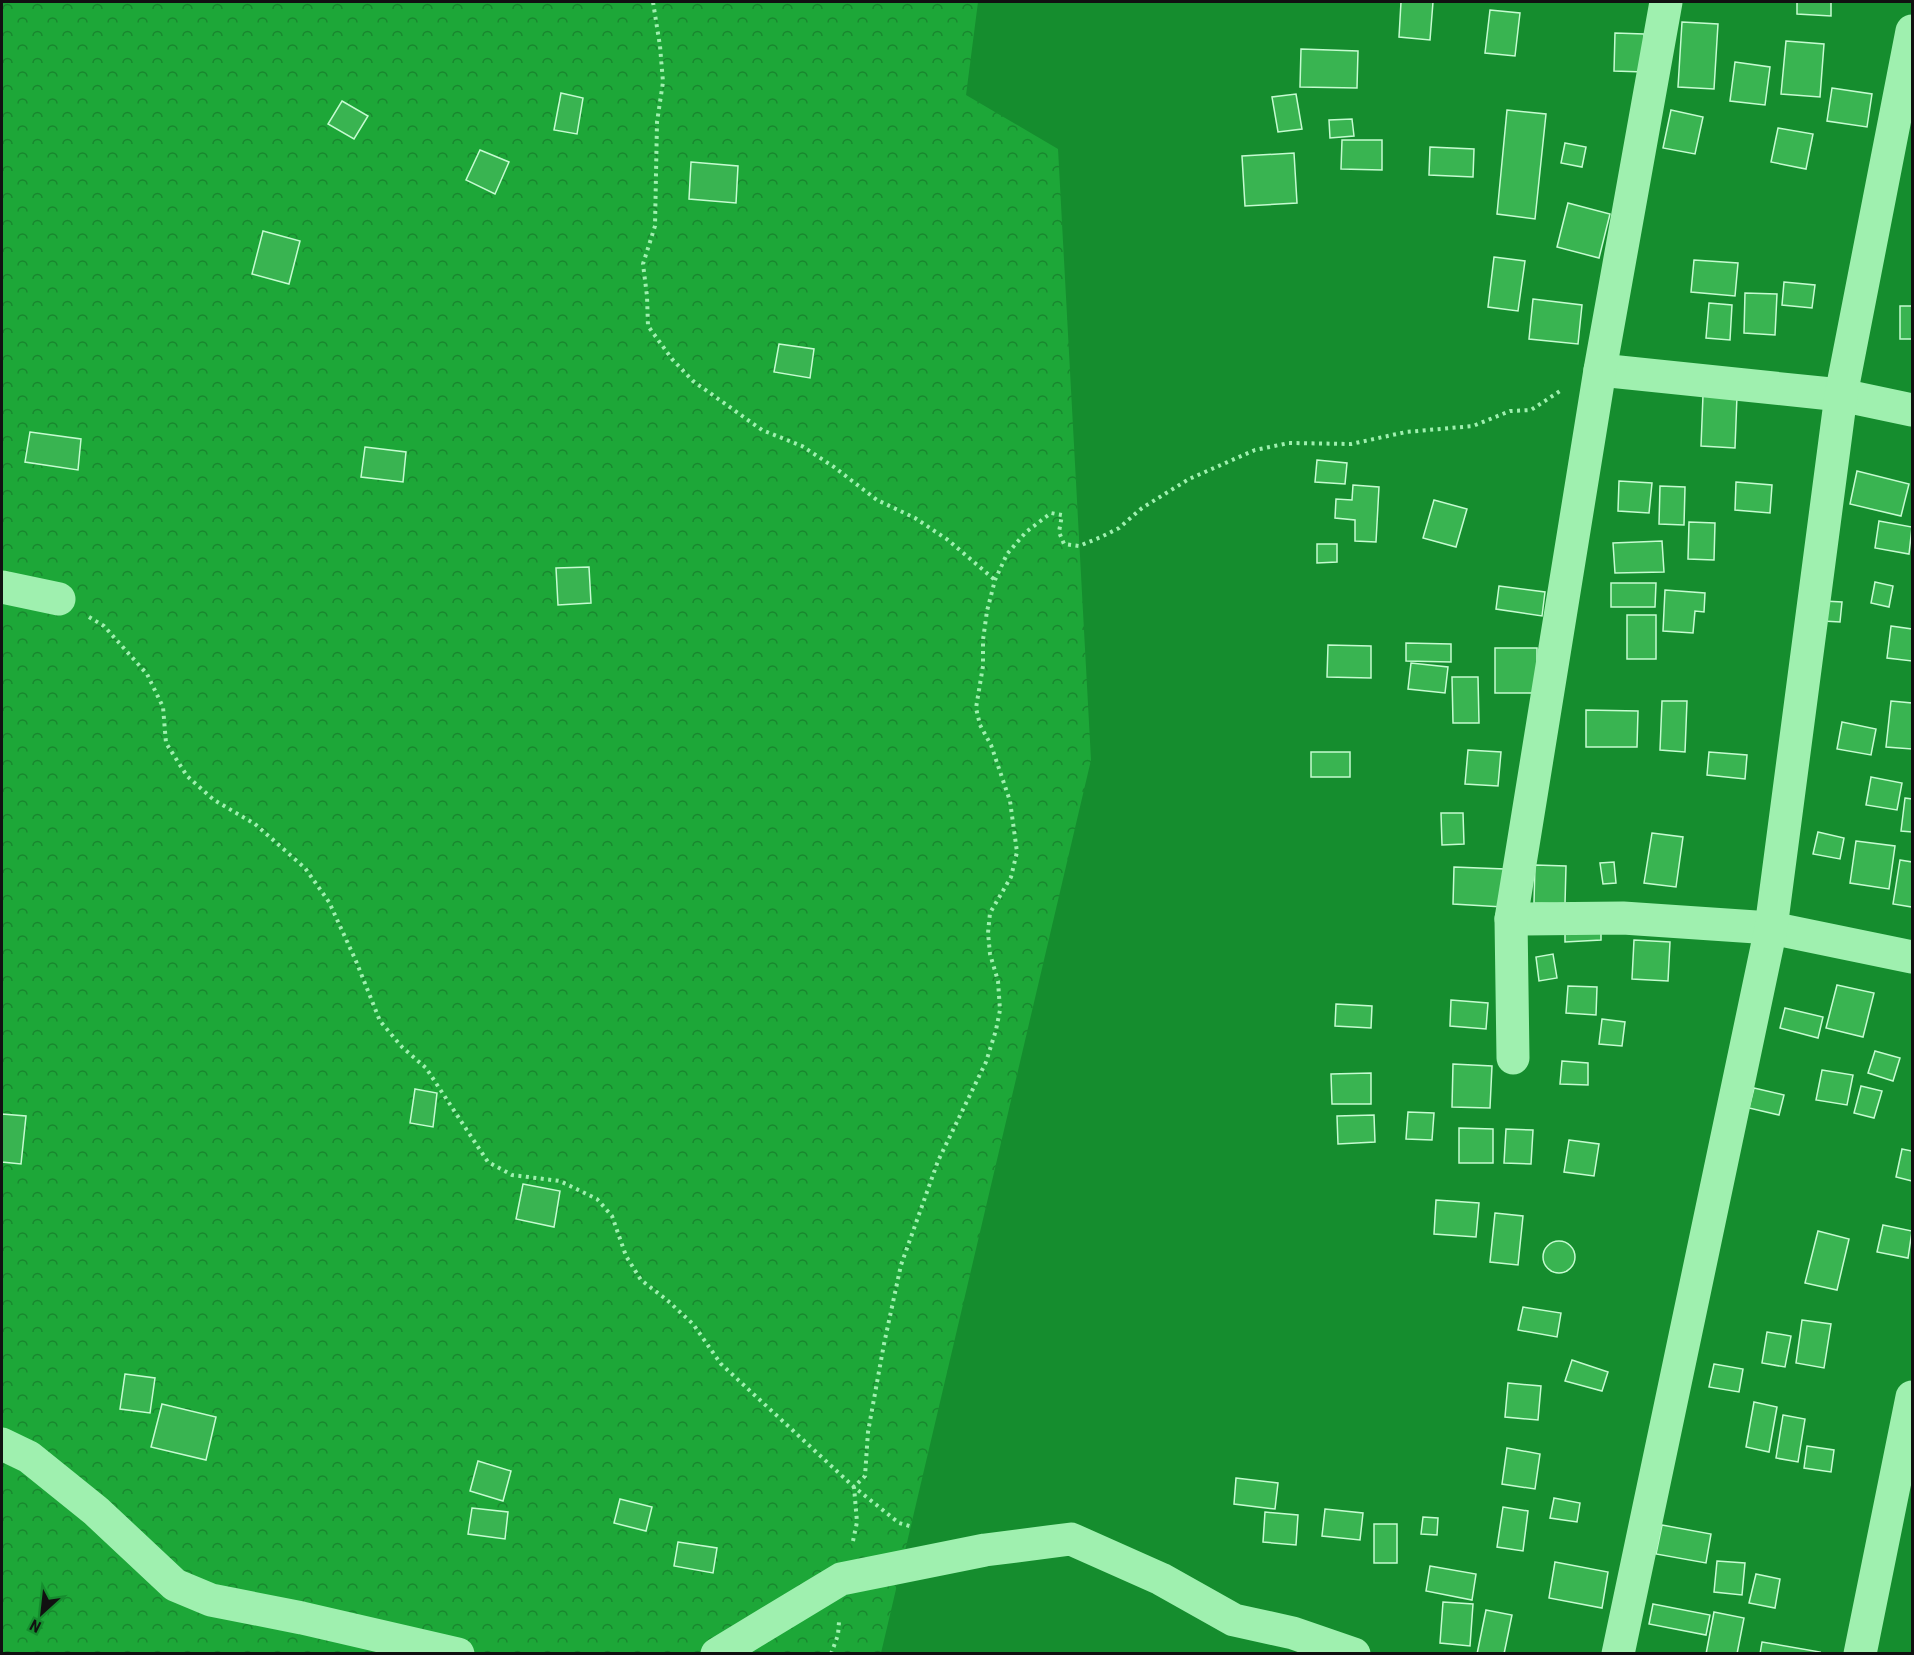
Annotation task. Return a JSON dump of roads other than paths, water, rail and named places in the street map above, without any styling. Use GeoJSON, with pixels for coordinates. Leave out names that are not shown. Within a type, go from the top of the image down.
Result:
{"type":"FeatureCollection","features":[{"type":"Feature","properties":{"kind":"street"},"geometry":{"type":"LineString","coordinates":[[1513,1058],[1511,919],[1600,370],[1666,2]]}},
{"type":"Feature","properties":{"kind":"street"},"geometry":{"type":"LineString","coordinates":[[1618,1653],[1771,928],[1841,395],[1912,32]]}},
{"type":"Feature","properties":{"kind":"street"},"geometry":{"type":"LineString","coordinates":[[1600,370],[1841,395],[1912,410]]}},
{"type":"Feature","properties":{"kind":"street"},"geometry":{"type":"LineString","coordinates":[[2,587],[59,598]]}},
{"type":"Feature","properties":{"kind":"street"},"geometry":{"type":"LineString","coordinates":[[1511,919],[1623,918],[1771,928],[1912,957]]}},
{"type":"Feature","properties":{"kind":"street"},"geometry":{"type":"LineString","coordinates":[[1860,1653],[1912,1397]]}},
{"type":"Feature","properties":{"kind":"street"},"geometry":{"type":"LineString","coordinates":[[2,1444],[29,1457],[96,1511],[175,1585],[211,1600],[458,1653]]}},
{"type":"Feature","properties":{"kind":"street"},"geometry":{"type":"LineString","coordinates":[[717,1653],[841,1579],[985,1550],[1071,1539],[1161,1579],[1234,1620],[1293,1633],[1354,1653]]}}]}
